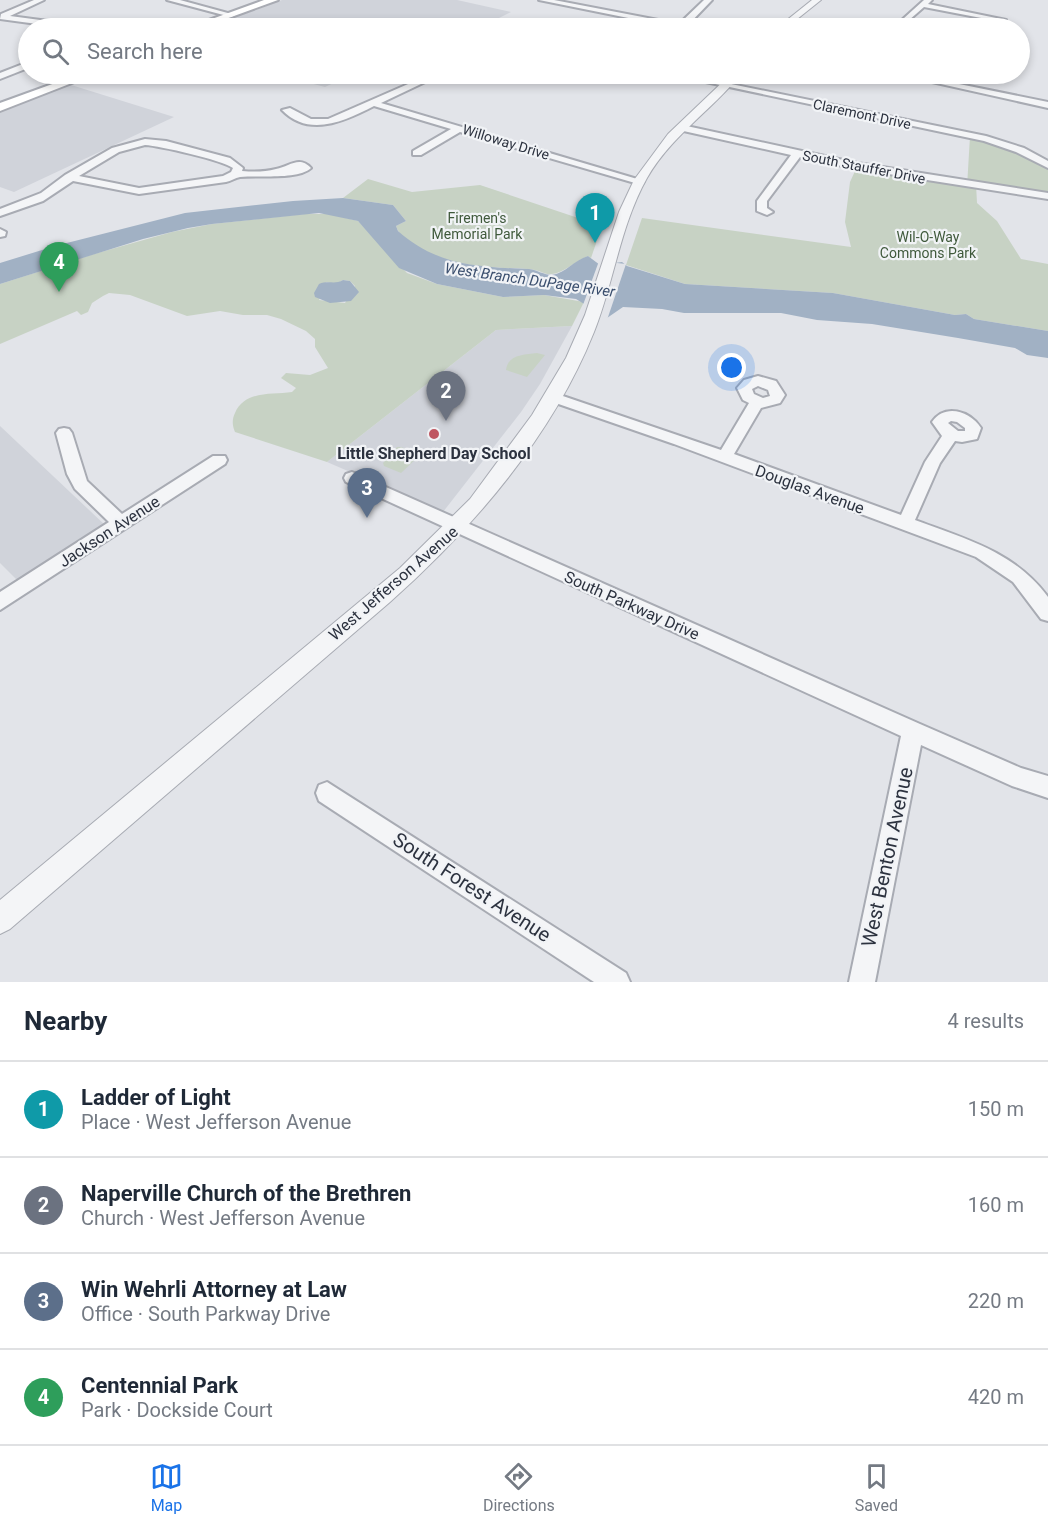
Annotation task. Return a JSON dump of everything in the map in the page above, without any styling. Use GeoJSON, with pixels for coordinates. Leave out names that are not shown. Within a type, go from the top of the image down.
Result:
{"type":"FeatureCollection","features":[{"type":"Feature","properties":{"kind":"main road"},"geometry":{"type":"LineString","coordinates":[[223,18],[273,0]]}},
{"type":"Feature","properties":{"kind":"main road"},"geometry":{"type":"LineString","coordinates":[[0,106],[56,84]]}},
{"type":"Feature","properties":{"kind":"street"},"geometry":{"type":"LineString","coordinates":[[1,17],[40,0]]}},
{"type":"Feature","properties":{"kind":"street"},"geometry":{"type":"LineString","coordinates":[[171,0],[231,15]]}},
{"type":"Feature","properties":{"kind":"street"},"geometry":{"type":"LineString","coordinates":[[543,0],[634,18]]}},
{"type":"Feature","properties":{"kind":"street"},"geometry":{"type":"LineString","coordinates":[[693,18],[708,0]]}},
{"type":"Feature","properties":{"kind":"street"},"geometry":{"type":"LineString","coordinates":[[794,18],[817,0]]}},
{"type":"Feature","properties":{"kind":"street"},"geometry":{"type":"LineString","coordinates":[[908,18],[925,3],[993,18]]}},
{"type":"Feature","properties":{"kind":"street"},"geometry":{"type":"LineString","coordinates":[[1,17],[18,19]]}},
{"type":"Feature","properties":{"kind":"street"},"geometry":{"type":"LineString","coordinates":[[0,76],[18,69]]}},
{"type":"Feature","properties":{"kind":"street"},"geometry":{"type":"LineString","coordinates":[[287,110],[305,121],[319,124],[409,84]]}},
{"type":"Feature","properties":{"kind":"street","name":"Claremont Drive"},"geometry":{"type":"LineString","coordinates":[[715,84],[986,139],[1020,150],[1048,165]]}},
{"type":"Feature","properties":{"kind":"street"},"geometry":{"type":"LineString","coordinates":[[948,84],[1048,105]]}},
{"type":"Feature","properties":{"kind":"street","name":"West Jefferson Avenue"},"geometry":{"type":"LineString","coordinates":[[0,919],[458,527],[502,471],[552,396],[593,316],[612,262],[618,232],[639,181],[658,154],[724,86]]}},
{"type":"Feature","properties":{"kind":"street","name":"Willoway Drive"},"geometry":{"type":"LineString","coordinates":[[372,102],[639,181]]}},
{"type":"Feature","properties":{"kind":"street"},"geometry":{"type":"LineString","coordinates":[[417,153],[459,128]]}},
{"type":"Feature","properties":{"kind":"street","name":"South Stauffer Drive"},"geometry":{"type":"LineString","coordinates":[[682,128],[892,173],[1048,196]]}},
{"type":"Feature","properties":{"kind":"street"},"geometry":{"type":"LineString","coordinates":[[0,213],[36,200],[101,158],[130,145],[161,143],[234,163],[238,168],[236,174]]}},
{"type":"Feature","properties":{"kind":"street"},"geometry":{"type":"LineString","coordinates":[[767,212],[761,209],[762,201],[797,153]]}},
{"type":"Feature","properties":{"kind":"street"},"geometry":{"type":"LineString","coordinates":[[69,177],[121,189],[139,190],[226,179],[236,174],[258,175],[286,171]]}},
{"type":"Feature","properties":{"kind":"street","name":"Douglas Avenue"},"geometry":{"type":"LineString","coordinates":[[552,396],[981,552],[1006,566],[1033,589],[1048,613]]}},
{"type":"Feature","properties":{"kind":"street"},"geometry":{"type":"LineString","coordinates":[[725,457],[757,402]]}},
{"type":"Feature","properties":{"kind":"street"},"geometry":{"type":"LineString","coordinates":[[64,433],[75,474],[81,485],[121,524]]}},
{"type":"Feature","properties":{"kind":"street"},"geometry":{"type":"LineString","coordinates":[[905,524],[933,462],[951,435]]}},
{"type":"Feature","properties":{"kind":"street","name":"Jackson Avenue"},"geometry":{"type":"LineString","coordinates":[[0,602],[219,460]]}},
{"type":"Feature","properties":{"kind":"street","name":"South Parkway Drive"},"geometry":{"type":"LineString","coordinates":[[352,478],[913,731],[1048,788]]}},
{"type":"Feature","properties":{"kind":"street","name":"West Benton Avenue"},"geometry":{"type":"LineString","coordinates":[[862,982],[913,731]]}},
{"type":"Feature","properties":{"kind":"street","name":"South Forest Avenue"},"geometry":{"type":"LineString","coordinates":[[327,793],[617,982]]}},
{"type":"Feature","properties":{"kind":"shaded area"},"geometry":{"type":"Polygon","coordinates":[[[282,0],[457,0],[511,12],[499,18],[234,18],[282,0]]]}},
{"type":"Feature","properties":{"kind":"shaded area"},"geometry":{"type":"Polygon","coordinates":[[[68,84],[174,117],[14,192],[0,187],[0,112],[68,84]]]}},
{"type":"Feature","properties":{"kind":"shaded area"},"geometry":{"type":"Polygon","coordinates":[[[314,84],[331,84],[325,87],[314,84]]]}},
{"type":"Feature","properties":{"kind":"shaded area","name":"Little Shepherd Day School"},"geometry":{"type":"Polygon","coordinates":[[[572,326],[540,384],[521,412],[443,512],[327,462],[496,330],[572,326]]]}},
{"type":"Feature","properties":{"kind":"shaded area"},"geometry":{"type":"Polygon","coordinates":[[[0,426],[106,526],[19,582],[0,563],[0,426]]]}},
{"type":"Feature","properties":{"kind":"green space","name":"Wil-O-Way Commons Park"},"geometry":{"type":"Polygon","coordinates":[[[970,136],[1011,148],[1048,167],[1048,194],[976,184],[977,203],[997,221],[1021,259],[1048,264],[1048,331],[974,319],[966,314],[955,315],[833,293],[685,284],[626,265],[642,218],[851,247],[845,222],[850,182],[856,169],[967,187],[970,136]]]}},
{"type":"Feature","properties":{"kind":"green space","name":"Firemen's Memorial Park"},"geometry":{"type":"Polygon","coordinates":[[[368,179],[412,192],[480,185],[602,226],[591,258],[588,256],[556,273],[547,274],[529,269],[490,268],[461,263],[421,250],[410,243],[401,235],[396,226],[406,221],[393,205],[343,198],[368,179]]]}},
{"type":"Feature","properties":{"kind":"green space"},"geometry":{"type":"Polygon","coordinates":[[[304,214],[330,214],[358,221],[407,273],[437,284],[503,297],[544,295],[584,302],[572,326],[496,330],[327,462],[235,432],[234,429],[234,415],[245,400],[260,395],[292,392],[296,388],[281,378],[286,373],[310,375],[328,368],[315,347],[315,339],[306,331],[281,319],[267,315],[243,315],[220,311],[187,316],[130,295],[109,293],[92,303],[88,312],[81,315],[77,311],[0,344],[0,284],[94,254],[172,232],[212,224],[304,214]],[[343,280],[336,284],[326,282],[319,300],[345,303],[355,286],[350,281],[343,280]]]}},
{"type":"Feature","properties":{"kind":"green space"},"geometry":{"type":"Polygon","coordinates":[[[537,353],[545,355],[527,377],[506,370],[513,358],[537,353]]]}},
{"type":"Feature","properties":{"kind":"green space"},"geometry":{"type":"Polygon","coordinates":[[[397,447],[419,456],[401,473],[384,466],[383,463],[397,447]]]}},
{"type":"Feature","properties":{"kind":"water","name":"West Branch DuPage River"},"geometry":{"type":"Polygon","coordinates":[[[343,198],[393,205],[406,221],[396,226],[398,231],[428,251],[459,262],[529,269],[552,275],[562,272],[578,260],[588,256],[600,265],[622,262],[627,266],[685,284],[833,293],[955,315],[966,314],[974,319],[1048,331],[1048,358],[1027,355],[1015,348],[958,338],[872,324],[817,320],[781,313],[684,313],[662,309],[623,307],[607,318],[576,299],[544,295],[503,297],[437,284],[399,268],[358,221],[319,213],[188,228],[143,239],[0,284],[0,263],[55,246],[185,213],[343,198]]]}},
{"type":"Feature","properties":{"kind":"water"},"geometry":{"type":"Polygon","coordinates":[[[350,281],[359,292],[351,301],[330,303],[315,297],[314,293],[319,284],[350,281]]]}},
{"type":"Feature","properties":{"kind":"pier"},"geometry":{"type":"Polygon","coordinates":[[[599,261],[626,264],[607,320],[592,315],[583,305],[599,261]]]}},
{"type":"Feature","properties":{"kind":"place","name":"Ladder of Light"},"geometry":{"type":"Point","coordinates":[595,243]}},
{"type":"Feature","properties":{"kind":"place","name":"Centennial Park"},"geometry":{"type":"Point","coordinates":[59,292]}},
{"type":"Feature","properties":{"kind":"place","name":"Naperville Church of the Brethren"},"geometry":{"type":"Point","coordinates":[446,421]}},
{"type":"Feature","properties":{"kind":"place","name":"Little Shepherd Day School"},"geometry":{"type":"Point","coordinates":[434,434]}},
{"type":"Feature","properties":{"kind":"place","name":"Win Wehrli Attorney at Law"},"geometry":{"type":"Point","coordinates":[367,518]}}]}
